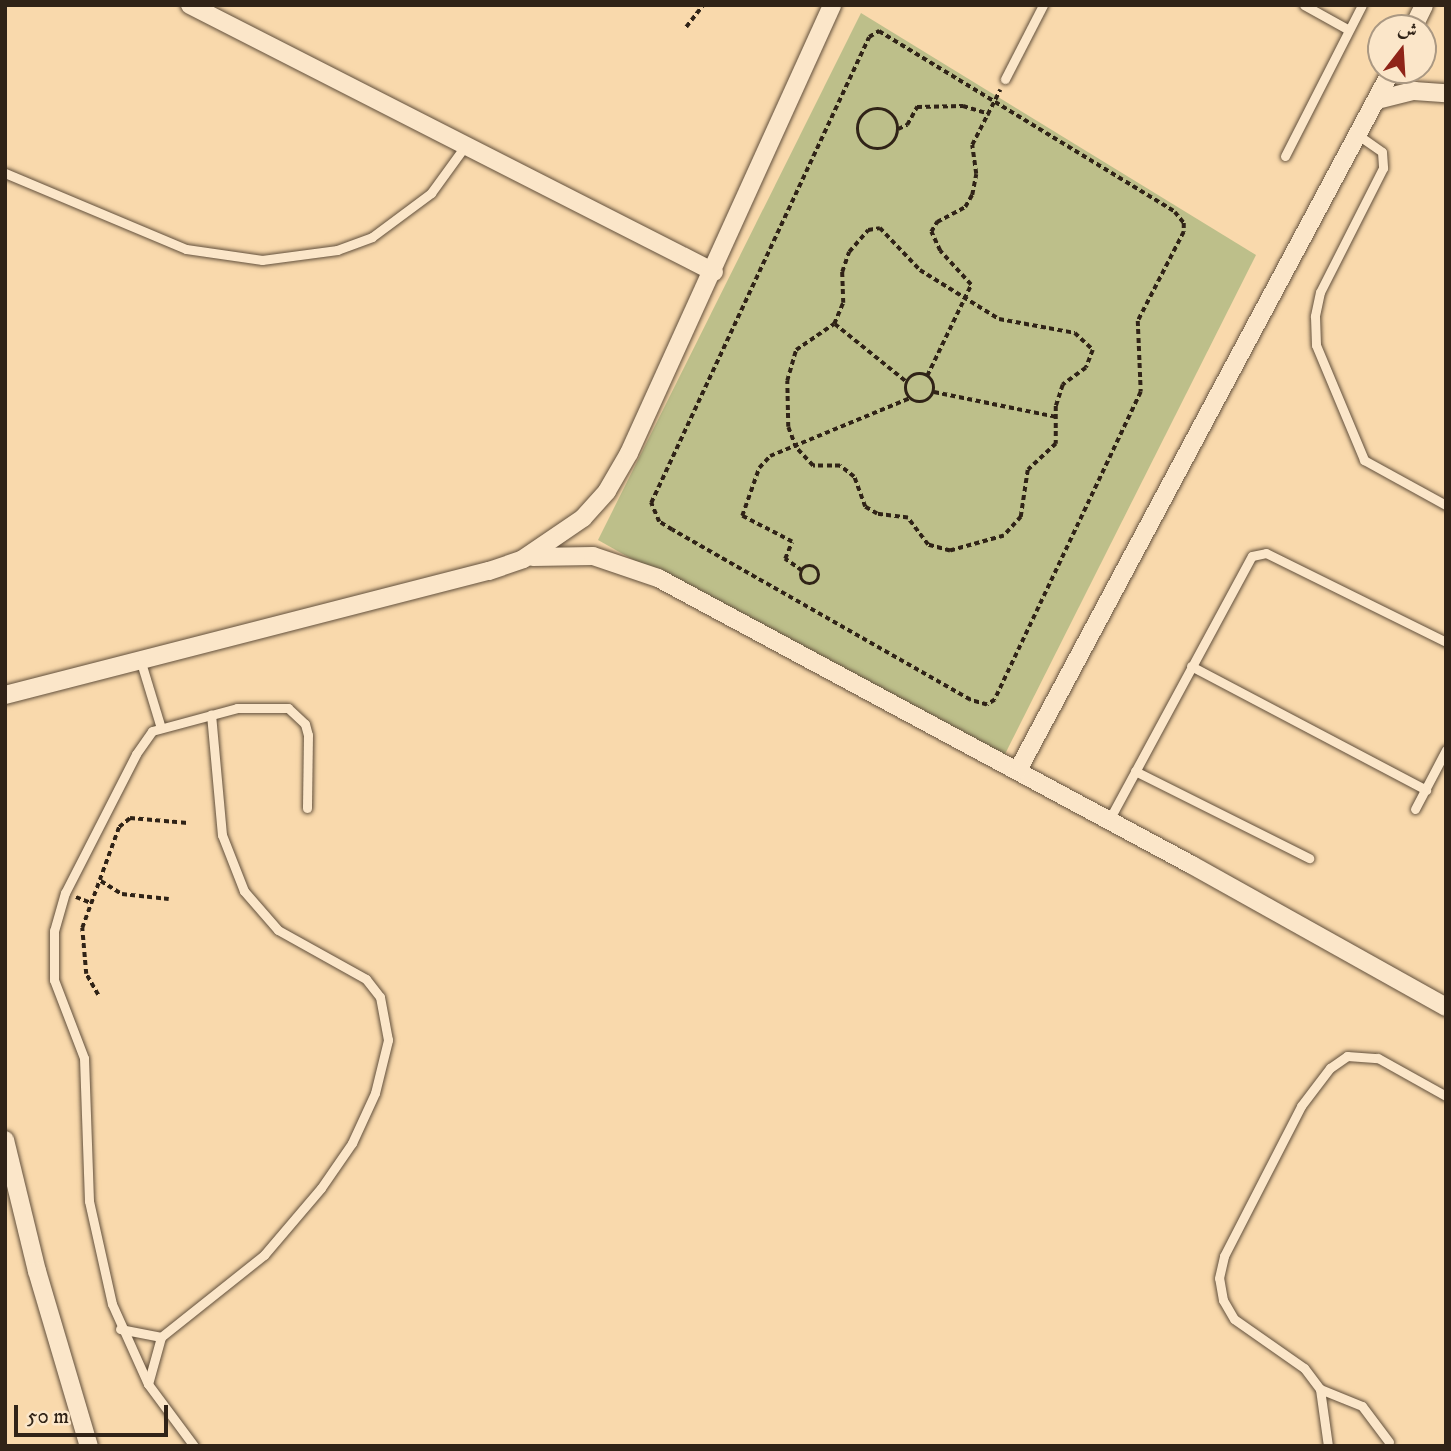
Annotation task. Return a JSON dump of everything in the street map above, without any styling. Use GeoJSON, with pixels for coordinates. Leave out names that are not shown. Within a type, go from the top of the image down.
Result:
{"type":"FeatureCollection","features":[{"type":"Feature","properties":{"kind":"street"},"geometry":{"type":"LineString","coordinates":[[190,5],[714,272]]}},
{"type":"Feature","properties":{"kind":"street"},"geometry":{"type":"LineString","coordinates":[[523,559],[555,541],[607,491],[714,272],[832,5]]}},
{"type":"Feature","properties":{"kind":"street"},"geometry":{"type":"LineString","coordinates":[[1018,770],[1385,84]]}},
{"type":"Feature","properties":{"kind":"street"},"geometry":{"type":"LineString","coordinates":[[1377,100],[1414,91],[1446,93]]}},
{"type":"Feature","properties":{"kind":"street"},"geometry":{"type":"LineString","coordinates":[[5,695],[140,657],[523,559],[593,556],[626,564],[1018,770],[1446,1007]]}},
{"type":"Feature","properties":{"kind":"street"},"geometry":{"type":"LineString","coordinates":[[5,1140],[37,1271],[89,1446]]}},
{"type":"Feature","properties":{"kind":"lane"},"geometry":{"type":"LineString","coordinates":[[1005,79],[1043,5]]}},
{"type":"Feature","properties":{"kind":"lane"},"geometry":{"type":"LineString","coordinates":[[1304,5],[1349,30]]}},
{"type":"Feature","properties":{"kind":"lane"},"geometry":{"type":"LineString","coordinates":[[1285,156],[1362,5]]}},
{"type":"Feature","properties":{"kind":"lane"},"geometry":{"type":"LineString","coordinates":[[1358,135],[1381,152],[1383,168],[1320,292],[1315,316],[1316,345],[1364,460],[1381,474],[1446,505]]}},
{"type":"Feature","properties":{"kind":"lane"},"geometry":{"type":"LineString","coordinates":[[5,173],[186,250],[262,260],[337,250],[372,237],[431,193],[465,146]]}},
{"type":"Feature","properties":{"kind":"lane"},"geometry":{"type":"LineString","coordinates":[[1109,820],[1246,561],[1258,553],[1446,642]]}},
{"type":"Feature","properties":{"kind":"lane"},"geometry":{"type":"LineString","coordinates":[[140,657],[161,728]]}},
{"type":"Feature","properties":{"kind":"lane"},"geometry":{"type":"LineString","coordinates":[[1191,666],[1426,790]]}},
{"type":"Feature","properties":{"kind":"lane"},"geometry":{"type":"LineString","coordinates":[[194,1446],[148,1384],[120,1329],[89,1201],[84,1058],[54,980],[52,956],[65,893],[136,754],[152,732],[211,714],[263,705],[298,714],[308,735],[307,808]]}},
{"type":"Feature","properties":{"kind":"lane"},"geometry":{"type":"LineString","coordinates":[[148,1384],[161,1337],[248,1270],[321,1188],[369,1106],[388,1040],[380,997],[366,979],[278,930],[238,879],[222,835],[211,714]]}},
{"type":"Feature","properties":{"kind":"lane"},"geometry":{"type":"LineString","coordinates":[[1415,809],[1446,750]]}},
{"type":"Feature","properties":{"kind":"lane"},"geometry":{"type":"LineString","coordinates":[[1135,771],[1309,858]]}},
{"type":"Feature","properties":{"kind":"lane"},"geometry":{"type":"LineString","coordinates":[[1328,1446],[1320,1389],[1304,1368],[1234,1319],[1223,1300],[1219,1278],[1224,1256],[1301,1106],[1330,1068],[1347,1056],[1378,1058],[1446,1096]]}},
{"type":"Feature","properties":{"kind":"lane"},"geometry":{"type":"LineString","coordinates":[[120,1329],[161,1337]]}},
{"type":"Feature","properties":{"kind":"lane"},"geometry":{"type":"LineString","coordinates":[[1320,1389],[1362,1406],[1389,1442]]}},
{"type":"Feature","properties":{"kind":"path"},"geometry":{"type":"LineString","coordinates":[[686,27],[703,5]]}},
{"type":"Feature","properties":{"kind":"path"},"geometry":{"type":"LineString","coordinates":[[872,32],[888,34],[995,100],[1175,212],[1184,223],[1184,233],[1138,321],[1141,392],[995,700],[987,705],[958,693],[671,530],[659,522],[651,503],[872,32]]}},
{"type":"Feature","properties":{"kind":"path"},"geometry":{"type":"LineString","coordinates":[[933,392],[927,376],[971,285],[966,274],[940,251],[931,232],[937,222],[965,207],[972,195],[976,174],[972,145],[991,114],[1005,79]]}},
{"type":"Feature","properties":{"kind":"path"},"geometry":{"type":"LineString","coordinates":[[898,129],[894,116],[876,108],[864,113],[857,125],[863,144],[875,149],[889,146],[898,129],[907,125],[917,107],[963,106],[991,114]]}},
{"type":"Feature","properties":{"kind":"path"},"geometry":{"type":"LineString","coordinates":[[868,230],[890,233],[920,270],[967,298],[999,319],[1075,333],[1090,343],[1091,360],[1063,385],[1057,417],[1056,444],[1028,470],[1021,517],[1004,536],[950,551],[928,545],[908,518],[877,514],[865,507],[854,477],[840,466],[813,466],[796,449],[788,427],[788,371],[796,350],[834,324],[843,303],[842,272],[849,252],[868,230]]}},
{"type":"Feature","properties":{"kind":"path"},"geometry":{"type":"LineString","coordinates":[[834,324],[907,382],[910,398]]}},
{"type":"Feature","properties":{"kind":"path"},"geometry":{"type":"LineString","coordinates":[[907,382],[916,374],[927,376]]}},
{"type":"Feature","properties":{"kind":"path"},"geometry":{"type":"LineString","coordinates":[[933,392],[1057,417]]}},
{"type":"Feature","properties":{"kind":"path"},"geometry":{"type":"LineString","coordinates":[[802,571],[812,566],[818,572],[817,580],[806,582],[802,571],[785,559],[792,542],[745,519],[741,512],[764,461],[910,398],[921,402],[933,392]]}},
{"type":"Feature","properties":{"kind":"path"},"geometry":{"type":"LineString","coordinates":[[98,995],[81,952],[82,928],[123,821],[137,818],[188,823]]}},
{"type":"Feature","properties":{"kind":"path"},"geometry":{"type":"LineString","coordinates":[[101,881],[122,894],[169,899]]}},
{"type":"Feature","properties":{"kind":"green space"},"geometry":{"type":"Polygon","coordinates":[[[861,13],[1256,255],[999,766],[598,540],[861,13]]]}}]}
